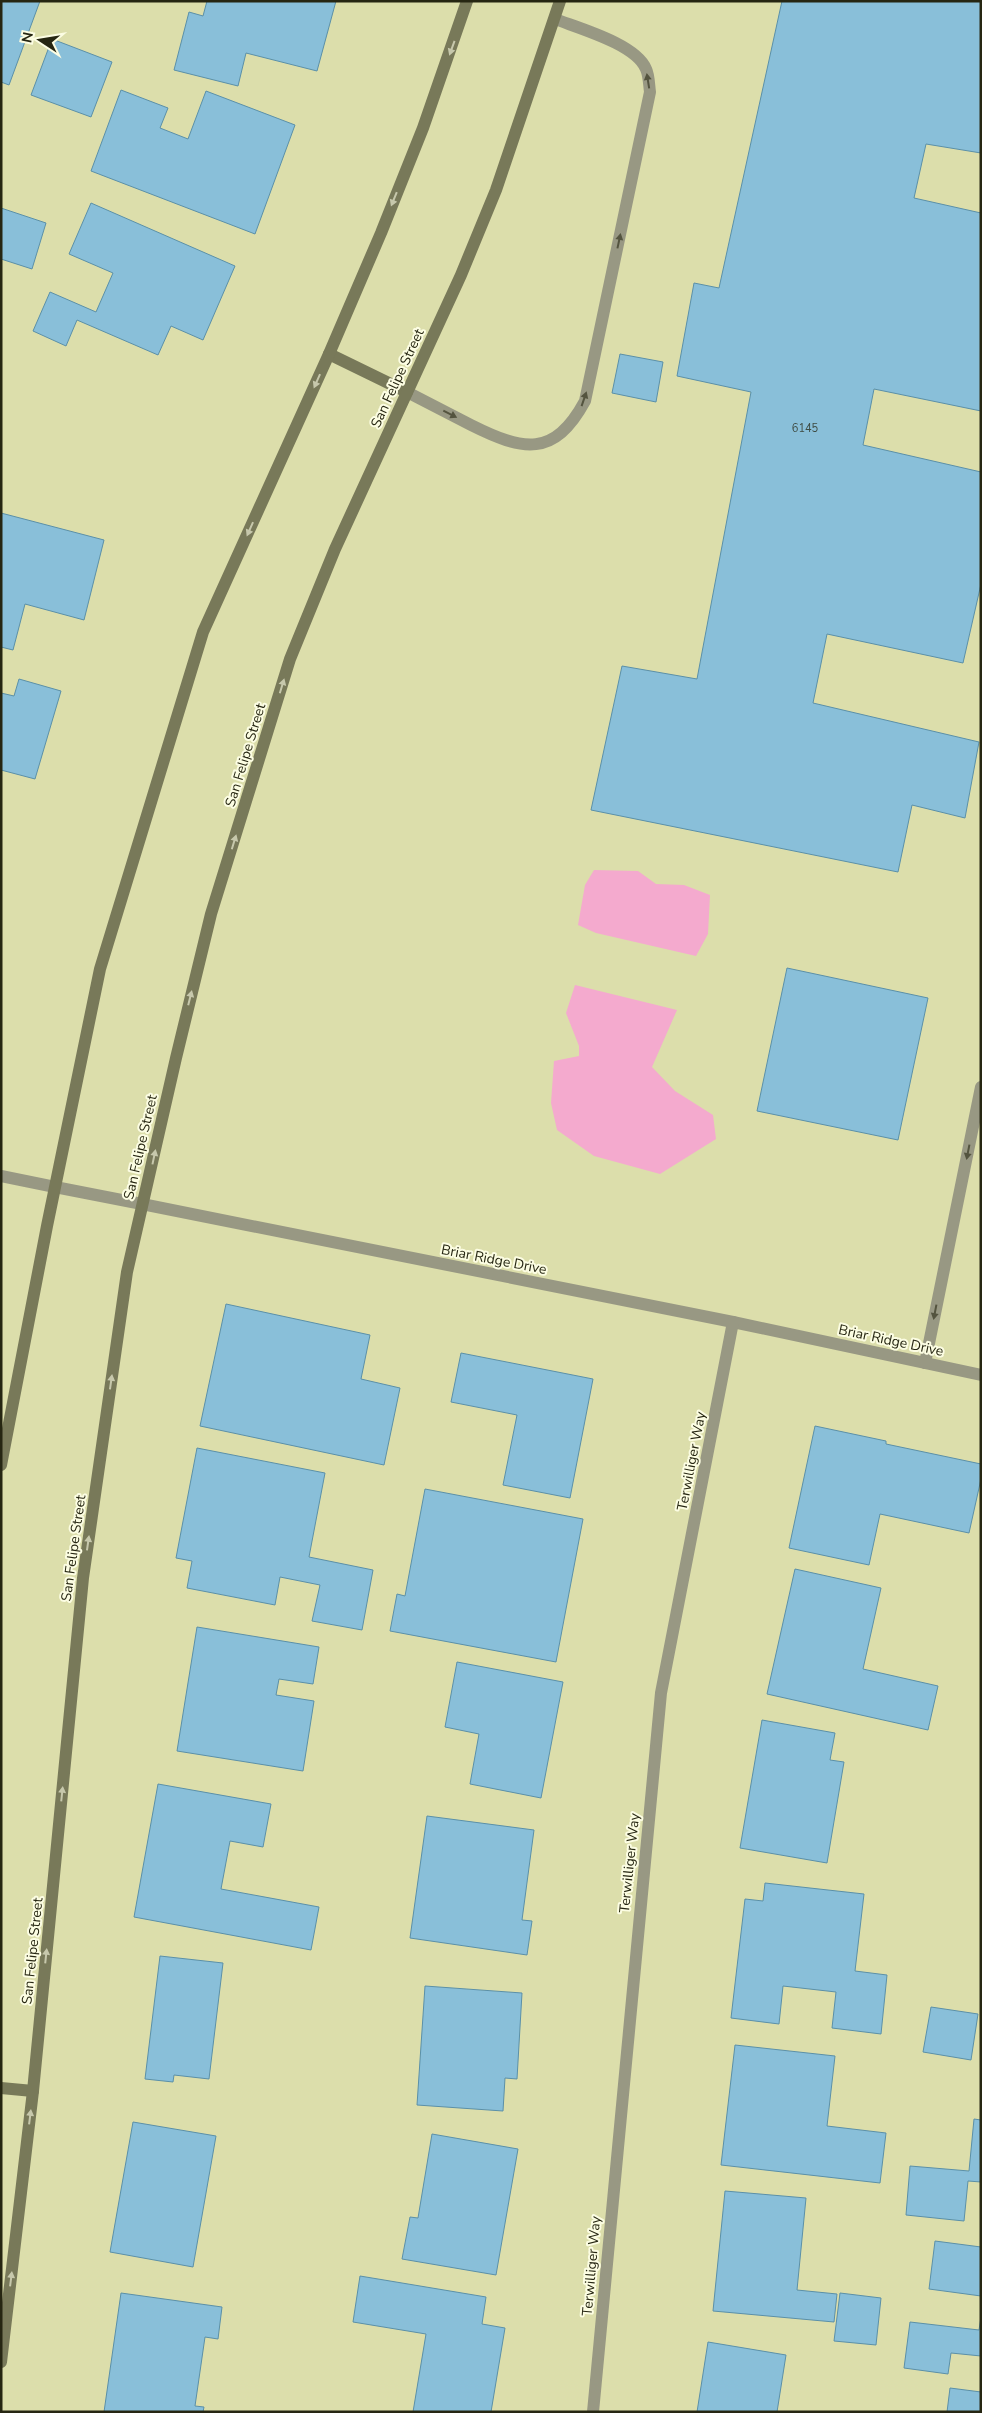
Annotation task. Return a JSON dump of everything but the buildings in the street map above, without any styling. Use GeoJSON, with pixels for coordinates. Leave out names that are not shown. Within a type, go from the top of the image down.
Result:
{"type":"FeatureCollection","features":[{"type":"Feature","properties":{"kind":"main road"},"geometry":{"type":"LineString","coordinates":[[1,1465],[100,969],[203,632],[330,354],[423,128],[468,1]]}},
{"type":"Feature","properties":{"kind":"main road","name":"San Felipe Street"},"geometry":{"type":"LineString","coordinates":[[1,2362],[33,2091],[83,1578],[127,1272],[142,1204],[211,914],[290,659],[335,549],[461,275],[496,190],[560,1]]}},
{"type":"Feature","properties":{"kind":"main road"},"geometry":{"type":"LineString","coordinates":[[330,354],[407,392]]}},
{"type":"Feature","properties":{"kind":"main road"},"geometry":{"type":"LineString","coordinates":[[1,2088],[33,2091]]}},
{"type":"Feature","properties":{"kind":"street"},"geometry":{"type":"LineString","coordinates":[[407,392],[499,439],[517,444],[534,445],[553,438],[574,422],[585,401],[650,92],[646,68],[631,52],[598,35],[555,19]]}},
{"type":"Feature","properties":{"kind":"street"},"geometry":{"type":"LineString","coordinates":[[925,1363],[981,1087]]}},
{"type":"Feature","properties":{"kind":"street","name":"Briar Ridge Drive"},"geometry":{"type":"LineString","coordinates":[[1,1176],[733,1322],[981,1375]]}},
{"type":"Feature","properties":{"kind":"street","name":"Terwilliger Way"},"geometry":{"type":"LineString","coordinates":[[593,2412],[661,1693],[733,1322]]}},
{"type":"Feature","properties":{"kind":"shaded area"},"geometry":{"type":"Polygon","coordinates":[[[594,870],[638,871],[656,884],[684,885],[710,895],[708,934],[696,956],[596,933],[578,925],[585,885],[594,870]]]}},
{"type":"Feature","properties":{"kind":"shaded area"},"geometry":{"type":"Polygon","coordinates":[[[575,985],[677,1010],[652,1067],[675,1091],[713,1115],[716,1139],[660,1174],[594,1156],[557,1130],[551,1103],[554,1061],[579,1056],[579,1046],[566,1013],[575,985]]]}}]}
